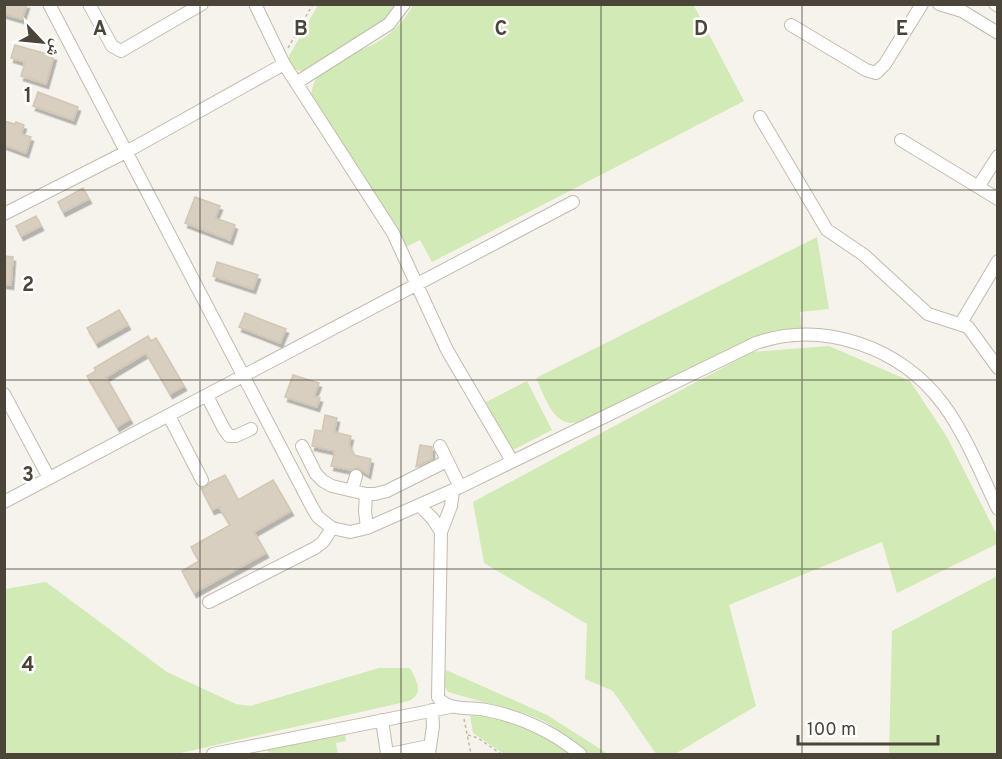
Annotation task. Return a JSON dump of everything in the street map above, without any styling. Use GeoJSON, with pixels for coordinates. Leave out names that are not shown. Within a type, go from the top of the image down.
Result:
{"type":"FeatureCollection","features":[{"type":"Feature","properties":{"kind":"lane"},"geometry":{"type":"LineString","coordinates":[[49,4],[313,509],[318,517],[332,528],[350,532],[367,528],[420,506],[756,343],[781,337],[818,335],[855,341],[872,348],[900,363],[922,380],[950,414],[998,509]]}},
{"type":"Feature","properties":{"kind":"lane"},"geometry":{"type":"LineString","coordinates":[[89,4],[112,46],[121,51],[202,4]]}},
{"type":"Feature","properties":{"kind":"lane"},"geometry":{"type":"LineString","coordinates":[[255,4],[296,83],[393,233],[451,358],[512,461]]}},
{"type":"Feature","properties":{"kind":"lane"},"geometry":{"type":"LineString","coordinates":[[296,83],[389,24],[404,4]]}},
{"type":"Feature","properties":{"kind":"lane"},"geometry":{"type":"LineString","coordinates":[[791,25],[866,70],[876,73],[885,64],[922,4]]}},
{"type":"Feature","properties":{"kind":"lane"},"geometry":{"type":"LineString","coordinates":[[939,4],[962,11],[998,33]]}},
{"type":"Feature","properties":{"kind":"lane"},"geometry":{"type":"LineString","coordinates":[[4,214],[126,152],[283,61]]}},
{"type":"Feature","properties":{"kind":"lane"},"geometry":{"type":"LineString","coordinates":[[760,117],[827,230],[864,255],[928,314],[968,327],[998,368]]}},
{"type":"Feature","properties":{"kind":"lane"},"geometry":{"type":"LineString","coordinates":[[901,140],[998,199]]}},
{"type":"Feature","properties":{"kind":"lane"},"geometry":{"type":"LineString","coordinates":[[978,187],[998,156]]}},
{"type":"Feature","properties":{"kind":"lane"},"geometry":{"type":"LineString","coordinates":[[4,502],[573,202]]}},
{"type":"Feature","properties":{"kind":"lane"},"geometry":{"type":"LineString","coordinates":[[961,323],[998,261]]}},
{"type":"Feature","properties":{"kind":"lane"},"geometry":{"type":"LineString","coordinates":[[4,394],[49,478]]}},
{"type":"Feature","properties":{"kind":"lane"},"geometry":{"type":"LineString","coordinates":[[207,396],[229,436],[236,436],[251,429]]}},
{"type":"Feature","properties":{"kind":"lane"},"geometry":{"type":"LineString","coordinates":[[169,416],[202,480]]}},
{"type":"Feature","properties":{"kind":"lane"},"geometry":{"type":"LineString","coordinates":[[302,446],[316,474],[323,482],[366,494],[387,491],[447,461]]}},
{"type":"Feature","properties":{"kind":"lane"},"geometry":{"type":"LineString","coordinates":[[440,446],[457,489],[441,532],[437,692],[441,702],[456,707],[496,712],[532,724],[556,736],[580,754]]}},
{"type":"Feature","properties":{"kind":"lane"},"geometry":{"type":"LineString","coordinates":[[352,490],[356,476]]}},
{"type":"Feature","properties":{"kind":"lane"},"geometry":{"type":"LineString","coordinates":[[366,494],[367,528]]}},
{"type":"Feature","properties":{"kind":"lane"},"geometry":{"type":"LineString","coordinates":[[420,506],[434,519],[441,532]]}},
{"type":"Feature","properties":{"kind":"lane"},"geometry":{"type":"LineString","coordinates":[[209,602],[315,548],[327,538],[332,528]]}},
{"type":"Feature","properties":{"kind":"lane"},"geometry":{"type":"LineString","coordinates":[[213,754],[456,707]]}},
{"type":"Feature","properties":{"kind":"lane"},"geometry":{"type":"LineString","coordinates":[[382,720],[389,754],[429,750],[432,710]]}},
{"type":"Feature","properties":{"kind":"path"},"geometry":{"type":"LineString","coordinates":[[283,61],[313,4]]}},
{"type":"Feature","properties":{"kind":"path"},"geometry":{"type":"LineString","coordinates":[[456,707],[468,735],[471,754]]}},
{"type":"Feature","properties":{"kind":"path"},"geometry":{"type":"LineString","coordinates":[[468,735],[478,738],[501,754]]}},
{"type":"Feature","properties":{"kind":"green space"},"geometry":{"type":"Polygon","coordinates":[[[693,4],[744,101],[432,262],[420,240],[406,247],[312,99],[313,87],[326,68],[387,36],[400,24],[413,5],[693,4]]]}},
{"type":"Feature","properties":{"kind":"green space"},"geometry":{"type":"Polygon","coordinates":[[[318,5],[396,5],[377,26],[306,70],[296,70],[290,63],[289,56],[318,5]]]}},
{"type":"Feature","properties":{"kind":"green space"},"geometry":{"type":"Polygon","coordinates":[[[817,237],[829,309],[800,312],[801,328],[778,330],[756,336],[579,422],[563,421],[551,409],[536,378],[817,237]]]}},
{"type":"Feature","properties":{"kind":"green space"},"geometry":{"type":"Polygon","coordinates":[[[829,346],[910,381],[947,437],[997,535],[997,544],[897,593],[882,542],[729,605],[756,706],[675,754],[656,754],[613,691],[585,679],[587,624],[484,563],[473,502],[752,352],[829,346]]]}},
{"type":"Feature","properties":{"kind":"green space"},"geometry":{"type":"Polygon","coordinates":[[[527,381],[552,430],[511,451],[486,402],[527,381]]]}},
{"type":"Feature","properties":{"kind":"green space"},"geometry":{"type":"Polygon","coordinates":[[[997,576],[997,754],[889,754],[892,631],[997,576]]]}},
{"type":"Feature","properties":{"kind":"green space"},"geometry":{"type":"Polygon","coordinates":[[[46,582],[167,672],[236,704],[250,706],[379,668],[410,668],[417,682],[417,694],[409,701],[176,754],[5,754],[5,589],[46,582]]]}},
{"type":"Feature","properties":{"kind":"green space"},"geometry":{"type":"Polygon","coordinates":[[[446,670],[547,715],[608,754],[589,754],[544,721],[526,714],[448,692],[444,685],[446,670]]]}},
{"type":"Feature","properties":{"kind":"green space"},"geometry":{"type":"Polygon","coordinates":[[[470,716],[484,716],[511,722],[548,739],[572,754],[504,754],[473,733],[470,716]]]}},
{"type":"Feature","properties":{"kind":"green space"},"geometry":{"type":"Polygon","coordinates":[[[345,734],[346,741],[336,743],[338,754],[269,754],[267,749],[345,734]]]}},
{"type":"Feature","properties":{"kind":"building"},"geometry":{"type":"Polygon","coordinates":[[[4,4],[27,4],[22,19],[4,14],[4,4]]]}},
{"type":"Feature","properties":{"kind":"building"},"geometry":{"type":"Polygon","coordinates":[[[15,45],[54,56],[46,84],[21,76],[25,62],[11,58],[15,45]]]}},
{"type":"Feature","properties":{"kind":"building"},"geometry":{"type":"Polygon","coordinates":[[[38,92],[78,107],[73,120],[33,106],[38,92]]]}},
{"type":"Feature","properties":{"kind":"building"},"geometry":{"type":"Polygon","coordinates":[[[4,121],[24,125],[21,134],[31,137],[26,153],[4,145],[4,121]]]}},
{"type":"Feature","properties":{"kind":"building"},"geometry":{"type":"Polygon","coordinates":[[[83,188],[89,199],[63,212],[58,202],[83,188]]]}},
{"type":"Feature","properties":{"kind":"building"},"geometry":{"type":"Polygon","coordinates":[[[195,197],[220,206],[215,218],[235,225],[230,240],[185,223],[195,197]]]}},
{"type":"Feature","properties":{"kind":"building"},"geometry":{"type":"Polygon","coordinates":[[[36,216],[41,226],[21,236],[16,226],[36,216]]]}},
{"type":"Feature","properties":{"kind":"building"},"geometry":{"type":"Polygon","coordinates":[[[4,256],[13,257],[11,285],[4,284],[4,256]]]}},
{"type":"Feature","properties":{"kind":"building"},"geometry":{"type":"Polygon","coordinates":[[[217,262],[258,275],[253,289],[213,276],[217,262]]]}},
{"type":"Feature","properties":{"kind":"building"},"geometry":{"type":"Polygon","coordinates":[[[119,310],[128,325],[96,343],[87,328],[119,310]]]}},
{"type":"Feature","properties":{"kind":"building"},"geometry":{"type":"Polygon","coordinates":[[[245,313],[286,329],[280,343],[239,327],[245,313]]]}},
{"type":"Feature","properties":{"kind":"building"},"geometry":{"type":"Polygon","coordinates":[[[148,336],[151,341],[156,338],[184,386],[170,394],[146,353],[106,377],[130,419],[117,427],[87,376],[96,371],[94,368],[148,336]]]}},
{"type":"Feature","properties":{"kind":"building"},"geometry":{"type":"Polygon","coordinates":[[[293,375],[319,383],[314,396],[320,398],[317,407],[285,397],[293,375]]]}},
{"type":"Feature","properties":{"kind":"building"},"geometry":{"type":"Polygon","coordinates":[[[325,415],[337,418],[334,432],[351,436],[349,444],[354,455],[371,459],[368,474],[358,468],[350,470],[331,466],[335,451],[312,446],[315,430],[322,431],[325,415]]]}},
{"type":"Feature","properties":{"kind":"building"},"geometry":{"type":"Polygon","coordinates":[[[420,445],[432,447],[432,459],[416,467],[420,445]]]}},
{"type":"Feature","properties":{"kind":"building"},"geometry":{"type":"Polygon","coordinates":[[[225,475],[238,500],[273,480],[291,511],[254,532],[266,553],[194,593],[182,571],[199,561],[191,547],[230,525],[219,507],[212,510],[201,488],[225,475]]]}}]}
